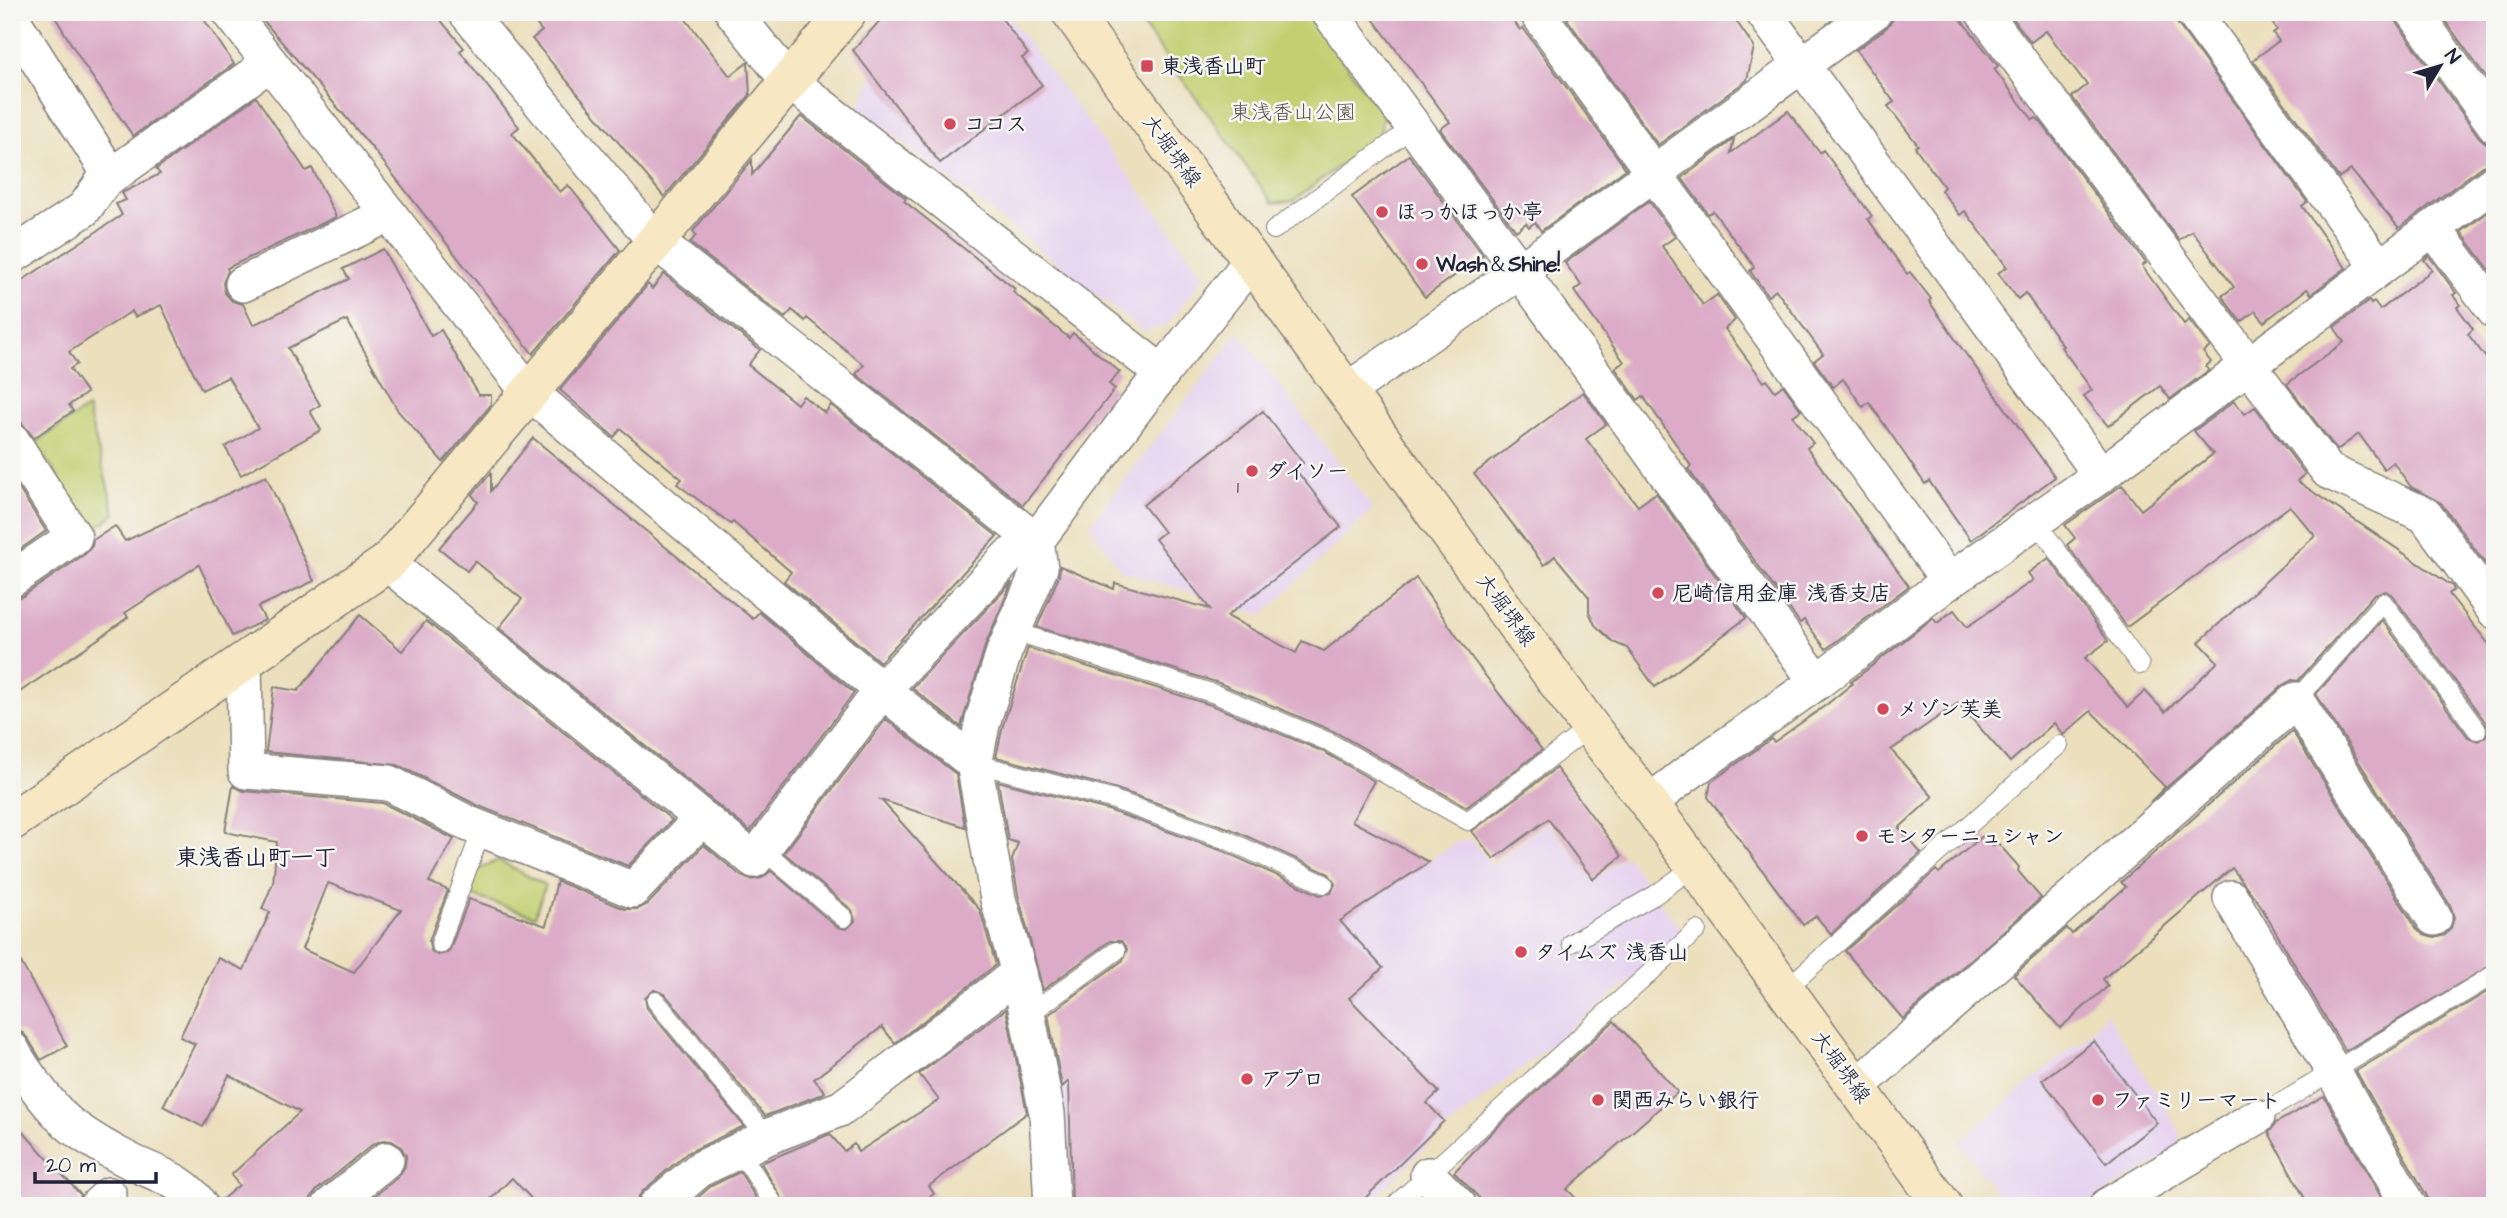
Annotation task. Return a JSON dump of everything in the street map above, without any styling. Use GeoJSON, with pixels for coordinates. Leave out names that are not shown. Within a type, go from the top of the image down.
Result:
{"type":"FeatureCollection","features":[{"type":"Feature","properties":{"kind":"main road"},"geometry":{"type":"LineString","coordinates":[[12,821],[387,563],[847,12]]}},
{"type":"Feature","properties":{"kind":"main road","name":"大堀堺線"},"geometry":{"type":"LineString","coordinates":[[1071,12],[1263,245],[1348,390],[1590,727],[1649,803],[1943,1206]]}},
{"type":"Feature","properties":{"kind":"street"},"geometry":{"type":"LineString","coordinates":[[230,12],[528,391],[882,690],[974,763]]}},
{"type":"Feature","properties":{"kind":"street"},"geometry":{"type":"LineString","coordinates":[[466,12],[656,242],[1036,541],[1040,568],[1004,652],[983,720],[974,763],[998,899],[1019,973],[1047,1113],[1052,1206]]}},
{"type":"Feature","properties":{"kind":"street"},"geometry":{"type":"LineString","coordinates":[[733,12],[788,80],[1162,373]]}},
{"type":"Feature","properties":{"kind":"street"},"geometry":{"type":"LineString","coordinates":[[1329,12],[1817,682]]}},
{"type":"Feature","properties":{"kind":"street"},"geometry":{"type":"LineString","coordinates":[[1537,12],[1948,581]]}},
{"type":"Feature","properties":{"kind":"street"},"geometry":{"type":"LineString","coordinates":[[1763,12],[2101,475]]}},
{"type":"Feature","properties":{"kind":"street"},"geometry":{"type":"LineString","coordinates":[[1348,390],[1520,271],[1874,12]]}},
{"type":"Feature","properties":{"kind":"street"},"geometry":{"type":"LineString","coordinates":[[1983,12],[2328,471],[2426,515],[2495,611]]}},
{"type":"Feature","properties":{"kind":"street"},"geometry":{"type":"LineString","coordinates":[[2193,12],[2379,267]]}},
{"type":"Feature","properties":{"kind":"street"},"geometry":{"type":"LineString","coordinates":[[2414,12],[2495,125]]}},
{"type":"Feature","properties":{"kind":"street"},"geometry":{"type":"LineString","coordinates":[[12,19],[111,176]]}},
{"type":"Feature","properties":{"kind":"street"},"geometry":{"type":"LineString","coordinates":[[12,256],[84,209],[103,181],[270,63]]}},
{"type":"Feature","properties":{"kind":"street"},"geometry":{"type":"LineString","coordinates":[[1649,803],[1817,682],[1948,581],[2101,475],[2246,364],[2495,181]]}},
{"type":"Feature","properties":{"kind":"street"},"geometry":{"type":"LineString","coordinates":[[243,284],[389,214]]}},
{"type":"Feature","properties":{"kind":"street"},"geometry":{"type":"LineString","coordinates":[[2434,228],[2495,311]]}},
{"type":"Feature","properties":{"kind":"street"},"geometry":{"type":"LineString","coordinates":[[387,563],[754,860],[882,690],[1009,556],[1036,541],[1162,373],[1263,245]]}},
{"type":"Feature","properties":{"kind":"street"},"geometry":{"type":"LineString","coordinates":[[12,441],[74,537],[12,579]]}},
{"type":"Feature","properties":{"kind":"street"},"geometry":{"type":"LineString","coordinates":[[244,660],[246,771],[389,783],[482,829],[633,890],[702,818]]}},
{"type":"Feature","properties":{"kind":"street"},"geometry":{"type":"LineString","coordinates":[[1856,1087],[2296,700],[2434,918]]}},
{"type":"Feature","properties":{"kind":"street"},"geometry":{"type":"LineString","coordinates":[[2231,898],[2409,1206]]}},
{"type":"Feature","properties":{"kind":"street"},"geometry":{"type":"LineString","coordinates":[[656,1206],[700,1169],[842,1108],[1019,973]]}},
{"type":"Feature","properties":{"kind":"street"},"geometry":{"type":"LineString","coordinates":[[15,1065],[70,1125],[116,1183],[176,1182],[195,1196],[200,1206]]}},
{"type":"Feature","properties":{"kind":"street"},"geometry":{"type":"LineString","coordinates":[[2108,1206],[2257,1117]]}},
{"type":"Feature","properties":{"kind":"street"},"geometry":{"type":"LineString","coordinates":[[330,1206],[386,1160]]}},
{"type":"Feature","properties":{"kind":"street"},"geometry":{"type":"LineString","coordinates":[[1428,1175],[1459,1206]]}},
{"type":"Feature","properties":{"kind":"lane"},"geometry":{"type":"LineString","coordinates":[[1263,245],[1413,127]]}},
{"type":"Feature","properties":{"kind":"lane"},"geometry":{"type":"LineString","coordinates":[[2035,520],[2140,665]]}},
{"type":"Feature","properties":{"kind":"lane"},"geometry":{"type":"LineString","coordinates":[[2296,700],[2383,601],[2477,730]]}},
{"type":"Feature","properties":{"kind":"lane"},"geometry":{"type":"LineString","coordinates":[[1013,631],[1215,694],[1329,742],[1468,821],[1590,727]]}},
{"type":"Feature","properties":{"kind":"lane"},"geometry":{"type":"LineString","coordinates":[[1785,990],[2059,744]]}},
{"type":"Feature","properties":{"kind":"lane"},"geometry":{"type":"LineString","coordinates":[[974,763],[1111,799],[1227,840],[1324,884]]}},
{"type":"Feature","properties":{"kind":"lane"},"geometry":{"type":"LineString","coordinates":[[440,944],[482,829]]}},
{"type":"Feature","properties":{"kind":"lane"},"geometry":{"type":"LineString","coordinates":[[762,849],[844,918]]}},
{"type":"Feature","properties":{"kind":"lane"},"geometry":{"type":"LineString","coordinates":[[1571,943],[1655,895],[1695,866]]}},
{"type":"Feature","properties":{"kind":"lane"},"geometry":{"type":"LineString","coordinates":[[1394,1206],[1698,930]]}},
{"type":"Feature","properties":{"kind":"lane"},"geometry":{"type":"LineString","coordinates":[[1028,1015],[1116,951]]}},
{"type":"Feature","properties":{"kind":"lane"},"geometry":{"type":"LineString","coordinates":[[2257,1117],[2495,974]]}},
{"type":"Feature","properties":{"kind":"lane"},"geometry":{"type":"LineString","coordinates":[[656,1001],[753,1144],[775,1206]]}},
{"type":"Feature","properties":{"kind":"shaded area"},"geometry":{"type":"Polygon","coordinates":[[[926,12],[1005,12],[1204,275],[1169,324],[1144,332],[858,107],[881,59],[926,12]]]}},
{"type":"Feature","properties":{"kind":"shaded area"},"geometry":{"type":"Polygon","coordinates":[[[1239,332],[1373,509],[1263,615],[1120,570],[1090,525],[1239,332]]]}},
{"type":"Feature","properties":{"kind":"shaded area"},"geometry":{"type":"Polygon","coordinates":[[[1547,822],[1593,881],[1626,856],[1685,936],[1434,1139],[1366,1206],[1063,1206],[1058,1069],[1232,950],[1342,916],[1456,843],[1471,839],[1492,866],[1547,822]]]}},
{"type":"Feature","properties":{"kind":"shaded area"},"geometry":{"type":"Polygon","coordinates":[[[2106,1013],[2181,1133],[2176,1151],[2082,1206],[2006,1206],[1959,1142],[2076,1044],[2078,1049],[2106,1013]]]}},
{"type":"Feature","properties":{"kind":"green space","name":"東浅香山公園"},"geometry":{"type":"Polygon","coordinates":[[[1133,12],[1307,12],[1383,115],[1380,135],[1293,201],[1273,203],[1133,12]]]}},
{"type":"Feature","properties":{"kind":"green space"},"geometry":{"type":"Polygon","coordinates":[[[87,408],[115,514],[92,531],[36,443],[87,408]]]}},
{"type":"Feature","properties":{"kind":"green space"},"geometry":{"type":"Polygon","coordinates":[[[498,860],[545,885],[535,916],[470,895],[478,870],[498,860]]]}},
{"type":"Feature","properties":{"kind":"building"},"geometry":{"type":"Polygon","coordinates":[[[52,12],[199,12],[234,64],[133,136],[84,65],[52,12]]]}},
{"type":"Feature","properties":{"kind":"building"},"geometry":{"type":"Polygon","coordinates":[[[256,12],[434,12],[464,48],[460,51],[519,127],[512,133],[560,192],[568,185],[620,250],[533,354],[373,149],[256,12]]]}},
{"type":"Feature","properties":{"kind":"building"},"geometry":{"type":"Polygon","coordinates":[[[526,12],[680,12],[730,76],[748,62],[750,95],[664,197],[532,39],[542,31],[526,12]]]}},
{"type":"Feature","properties":{"kind":"building","name":"ココス"},"geometry":{"type":"Polygon","coordinates":[[[888,12],[997,12],[1028,54],[1022,58],[1042,85],[940,163],[853,50],[888,12]]]}},
{"type":"Feature","properties":{"kind":"building"},"geometry":{"type":"Polygon","coordinates":[[[1368,12],[1507,12],[1520,30],[1523,28],[1626,169],[1541,231],[1535,222],[1529,227],[1526,223],[1516,231],[1440,129],[1450,122],[1368,12]]]}},
{"type":"Feature","properties":{"kind":"building"},"geometry":{"type":"Polygon","coordinates":[[[1576,12],[1730,12],[1754,47],[1747,80],[1658,145],[1567,19],[1576,12]]]}},
{"type":"Feature","properties":{"kind":"building"},"geometry":{"type":"Polygon","coordinates":[[[1894,12],[1955,12],[1998,66],[1994,69],[2033,120],[2036,118],[2040,121],[2146,263],[2142,266],[2184,324],[2189,320],[2210,347],[2203,352],[2211,362],[2206,366],[2209,370],[2170,399],[2160,386],[2108,426],[2084,396],[2092,390],[2061,347],[2063,346],[2025,293],[2018,299],[1998,273],[2007,267],[1965,211],[1960,215],[1941,190],[1944,187],[1915,147],[1918,145],[1888,106],[1894,102],[1856,50],[1886,28],[1892,21],[1894,12]]]}},
{"type":"Feature","properties":{"kind":"building"},"geometry":{"type":"Polygon","coordinates":[[[2018,12],[2169,12],[2307,202],[2302,206],[2346,268],[2311,294],[2307,289],[2264,322],[2256,311],[2241,322],[2222,296],[2234,287],[2192,231],[2179,240],[2072,97],[2087,85],[2046,31],[2031,42],[2012,17],[2018,12]]]}},
{"type":"Feature","properties":{"kind":"building"},"geometry":{"type":"Polygon","coordinates":[[[2265,12],[2394,12],[2398,24],[2479,137],[2486,143],[2495,145],[2495,162],[2483,166],[2399,228],[2351,170],[2339,178],[2253,60],[2279,41],[2273,33],[2277,30],[2265,12]]]}},
{"type":"Feature","properties":{"kind":"building"},"geometry":{"type":"Polygon","coordinates":[[[2439,12],[2495,12],[2495,90],[2439,12]]]}},
{"type":"Feature","properties":{"kind":"building"},"geometry":{"type":"Polygon","coordinates":[[[256,97],[306,171],[312,168],[336,217],[227,268],[223,283],[225,293],[232,301],[243,304],[253,325],[349,279],[343,269],[383,249],[431,336],[441,330],[479,395],[491,395],[491,405],[443,462],[398,411],[347,320],[288,348],[320,405],[310,411],[321,430],[241,475],[225,447],[258,428],[228,377],[202,390],[161,305],[135,317],[132,311],[69,352],[77,364],[70,369],[87,393],[69,405],[73,411],[34,438],[22,423],[12,421],[12,287],[122,215],[116,204],[126,200],[122,193],[160,174],[156,169],[256,97]]]}},
{"type":"Feature","properties":{"kind":"building"},"geometry":{"type":"Polygon","coordinates":[[[1788,111],[1820,153],[1823,150],[1872,216],[1868,219],[1907,274],[1910,272],[1931,299],[1929,301],[1955,339],[2055,477],[1971,540],[1929,481],[1925,484],[1869,402],[1863,407],[1843,379],[1833,387],[1814,361],[1823,354],[1776,290],[1768,296],[1750,271],[1754,268],[1753,265],[1713,211],[1708,214],[1682,178],[1734,139],[1731,153],[1788,111]]]}},
{"type":"Feature","properties":{"kind":"building"},"geometry":{"type":"Polygon","coordinates":[[[801,116],[906,198],[904,201],[1015,289],[1013,292],[1069,338],[1073,333],[1120,372],[1109,384],[1115,389],[1023,505],[856,374],[864,365],[807,318],[805,321],[792,310],[785,318],[690,243],[696,235],[693,231],[752,160],[752,175],[801,116]]]}},
{"type":"Feature","properties":{"kind":"building"},"geometry":{"type":"Polygon","coordinates":[[[1409,155],[1483,255],[1425,297],[1352,197],[1409,155]]]}},
{"type":"Feature","properties":{"kind":"building"},"geometry":{"type":"Polygon","coordinates":[[[1649,201],[1675,237],[1662,246],[1703,305],[1717,295],[1735,320],[1725,329],[1764,382],[1767,380],[1775,391],[1783,385],[1801,410],[1793,416],[1813,443],[1807,448],[1909,586],[1826,649],[1804,620],[1800,623],[1688,469],[1691,466],[1643,396],[1638,400],[1615,368],[1624,362],[1574,291],[1581,285],[1565,263],[1649,201]]]}},
{"type":"Feature","properties":{"kind":"building"},"geometry":{"type":"Polygon","coordinates":[[[2495,207],[2495,265],[2489,269],[2461,232],[2495,207]]]}},
{"type":"Feature","properties":{"kind":"building"},"geometry":{"type":"Polygon","coordinates":[[[2429,256],[2456,293],[2453,295],[2460,305],[2457,307],[2473,329],[2468,334],[2495,370],[2495,557],[2485,563],[2441,503],[2411,487],[2393,462],[2384,469],[2359,434],[2337,450],[2287,384],[2344,342],[2334,327],[2369,301],[2371,304],[2374,302],[2380,310],[2432,270],[2424,260],[2429,256]]]}},
{"type":"Feature","properties":{"kind":"building"},"geometry":{"type":"Polygon","coordinates":[[[664,274],[760,350],[748,365],[797,404],[803,396],[825,413],[831,405],[997,536],[880,662],[784,581],[791,572],[733,522],[731,524],[677,484],[682,479],[621,429],[614,437],[560,390],[648,284],[652,289],[664,274]]]}},
{"type":"Feature","properties":{"kind":"building"},"geometry":{"type":"Polygon","coordinates":[[[1583,392],[1606,424],[1586,439],[1638,506],[1656,493],[1746,618],[1655,687],[1627,648],[1613,642],[1595,625],[1589,612],[1589,597],[1555,556],[1544,565],[1474,474],[1583,392]]]}},
{"type":"Feature","properties":{"kind":"building"},"geometry":{"type":"Polygon","coordinates":[[[2234,401],[2245,414],[2255,407],[2305,474],[2297,481],[2452,586],[2454,590],[2449,594],[2495,652],[2495,963],[2345,1051],[2259,903],[2232,868],[2103,979],[2108,986],[2060,1028],[2014,975],[2067,928],[2072,934],[2126,887],[2121,882],[2292,731],[2417,929],[2434,938],[2445,935],[2454,918],[2451,907],[2316,694],[2382,620],[2468,737],[2478,741],[2487,735],[2486,723],[2392,595],[2386,591],[2374,594],[2298,681],[2292,680],[2283,685],[2150,802],[2165,787],[2091,711],[2063,735],[2054,723],[2010,762],[1958,703],[1891,750],[1933,797],[1899,828],[1921,853],[1831,934],[1816,916],[1803,925],[1708,797],[1711,782],[1771,739],[1774,742],[1826,705],[1933,618],[1937,623],[1954,610],[1967,627],[2033,580],[2028,573],[2049,558],[2108,641],[2085,658],[2128,707],[2145,691],[2165,712],[2218,662],[2199,642],[2315,536],[2290,506],[2127,627],[2067,545],[2075,538],[2065,525],[2122,485],[2141,510],[2213,454],[2194,431],[2234,401]]]}},
{"type":"Feature","properties":{"kind":"building"},"geometry":{"type":"Polygon","coordinates":[[[1263,411],[1303,463],[1295,469],[1341,527],[1227,616],[1296,653],[1302,641],[1324,651],[1416,578],[1472,658],[1542,750],[1467,807],[1335,732],[1219,683],[1037,627],[1059,576],[1060,566],[1114,589],[1115,583],[1210,609],[1155,539],[1164,532],[1143,505],[1263,411]]]}},
{"type":"Feature","properties":{"kind":"building"},"geometry":{"type":"Polygon","coordinates":[[[533,438],[753,619],[759,612],[854,693],[750,831],[499,628],[522,599],[475,561],[467,571],[439,548],[478,502],[472,495],[491,473],[491,491],[533,438]]]}},
{"type":"Feature","properties":{"kind":"building"},"geometry":{"type":"Polygon","coordinates":[[[266,476],[314,581],[258,607],[265,620],[232,636],[199,565],[125,613],[128,617],[12,697],[12,599],[23,596],[85,554],[92,546],[93,540],[115,526],[125,541],[266,476]]]}},
{"type":"Feature","properties":{"kind":"building"},"geometry":{"type":"Polygon","coordinates":[[[12,478],[46,531],[12,555],[12,478]]]}},
{"type":"Feature","properties":{"kind":"building"},"geometry":{"type":"Polygon","coordinates":[[[1012,582],[985,646],[961,727],[912,688],[1012,582]]]}},
{"type":"Feature","properties":{"kind":"building"},"geometry":{"type":"Polygon","coordinates":[[[360,615],[402,651],[426,621],[672,820],[628,866],[479,806],[398,765],[266,752],[274,687],[298,691],[360,615]]]}},
{"type":"Feature","properties":{"kind":"building"},"geometry":{"type":"Polygon","coordinates":[[[1028,648],[1211,705],[1324,752],[1374,781],[1352,821],[1429,862],[1340,921],[1383,968],[1349,998],[1439,1092],[1427,1103],[1444,1121],[1357,1206],[1072,1206],[1069,1081],[1062,1087],[1048,1015],[1123,960],[1127,949],[1121,941],[1110,941],[1043,990],[1012,860],[1018,843],[1008,840],[998,781],[1108,810],[1223,851],[1320,895],[1331,893],[1335,884],[1329,874],[1231,829],[1114,788],[996,757],[1003,725],[1028,648]]]}},
{"type":"Feature","properties":{"kind":"building"},"geometry":{"type":"Polygon","coordinates":[[[886,719],[956,774],[965,827],[881,800],[980,910],[996,965],[895,1043],[882,1027],[814,1079],[825,1092],[822,1094],[765,1116],[665,994],[654,990],[645,998],[647,1008],[744,1126],[687,1153],[643,1191],[636,1206],[538,1206],[512,1178],[484,1206],[362,1206],[399,1176],[405,1166],[406,1156],[401,1147],[392,1141],[383,1140],[373,1144],[317,1190],[311,1198],[310,1206],[220,1206],[219,1202],[239,1185],[231,1175],[300,1112],[229,1075],[203,1127],[163,1106],[195,1044],[180,1037],[218,958],[244,970],[270,912],[262,909],[273,883],[277,842],[225,832],[233,786],[244,791],[383,803],[454,839],[429,882],[448,890],[429,941],[431,951],[437,955],[447,953],[450,949],[469,899],[546,926],[557,881],[625,909],[638,909],[648,904],[704,845],[741,876],[750,880],[762,878],[771,871],[837,927],[847,929],[855,921],[852,910],[784,853],[886,719]],[[328,883],[302,949],[354,972],[401,910],[328,883]]]}},
{"type":"Feature","properties":{"kind":"building"},"geometry":{"type":"Polygon","coordinates":[[[1556,768],[1622,856],[1593,879],[1548,819],[1494,859],[1472,831],[1556,768]]]}},
{"type":"Feature","properties":{"kind":"building"},"geometry":{"type":"Polygon","coordinates":[[[1984,835],[1993,846],[1997,842],[2041,898],[1903,1019],[1845,951],[1936,870],[1939,873],[1984,835]]]}},
{"type":"Feature","properties":{"kind":"building"},"geometry":{"type":"Polygon","coordinates":[[[12,946],[67,1046],[41,1060],[29,1040],[23,1033],[15,1031],[12,1025],[12,946]]]}},
{"type":"Feature","properties":{"kind":"building"},"geometry":{"type":"Polygon","coordinates":[[[2495,987],[2495,1206],[2429,1206],[2427,1196],[2356,1071],[2495,987]]]}},
{"type":"Feature","properties":{"kind":"building"},"geometry":{"type":"Polygon","coordinates":[[[1006,1009],[1027,1113],[929,1186],[934,1194],[914,1206],[786,1206],[761,1163],[830,1134],[844,1151],[854,1144],[858,1152],[939,1100],[919,1074],[1006,1009]]]}},
{"type":"Feature","properties":{"kind":"building"},"geometry":{"type":"Polygon","coordinates":[[[1614,1021],[1678,1092],[1567,1189],[1583,1206],[1487,1206],[1454,1172],[1491,1133],[1614,1021]]]}},
{"type":"Feature","properties":{"kind":"building"},"geometry":{"type":"Polygon","coordinates":[[[2094,1041],[2157,1123],[2106,1163],[2042,1080],[2094,1041]]]}},
{"type":"Feature","properties":{"kind":"building"},"geometry":{"type":"Polygon","coordinates":[[[2324,1096],[2386,1206],[2309,1206],[2269,1133],[2276,1123],[2324,1096]]]}},
{"type":"Feature","properties":{"kind":"building"},"geometry":{"type":"Polygon","coordinates":[[[12,1120],[81,1195],[77,1206],[12,1206],[12,1120]]]}},
{"type":"Feature","properties":{"kind":"building"},"geometry":{"type":"Polygon","coordinates":[[[740,1172],[761,1206],[688,1206],[711,1186],[740,1172]]]}},
{"type":"Feature","properties":{"kind":"place","name":"東浅香山町"},"geometry":{"type":"Point","coordinates":[1147,66]}},
{"type":"Feature","properties":{"kind":"place","name":"ココス"},"geometry":{"type":"Point","coordinates":[950,124]}},
{"type":"Feature","properties":{"kind":"place","name":"ほっかほっか亭"},"geometry":{"type":"Point","coordinates":[1382,212]}},
{"type":"Feature","properties":{"kind":"place","name":"Wash＆Shine!"},"geometry":{"type":"Point","coordinates":[1422,264]}},
{"type":"Feature","properties":{"kind":"place","name":"ダイソー"},"geometry":{"type":"Point","coordinates":[1252,471]}},
{"type":"Feature","properties":{"kind":"place","name":"尼崎信用金庫 浅香支店"},"geometry":{"type":"Point","coordinates":[1658,593]}},
{"type":"Feature","properties":{"kind":"place","name":"メゾン芙美"},"geometry":{"type":"Point","coordinates":[1883,709]}},
{"type":"Feature","properties":{"kind":"place","name":"モンターニュシャン"},"geometry":{"type":"Point","coordinates":[1862,836]}},
{"type":"Feature","properties":{"kind":"place","name":"タイムズ 浅香山"},"geometry":{"type":"Point","coordinates":[1521,952]}},
{"type":"Feature","properties":{"kind":"place","name":"アプロ"},"geometry":{"type":"Point","coordinates":[1247,1079]}},
{"type":"Feature","properties":{"kind":"place","name":"関西みらい銀行"},"geometry":{"type":"Point","coordinates":[1598,1100]}},
{"type":"Feature","properties":{"kind":"place","name":"ファミリーマート"},"geometry":{"type":"Point","coordinates":[2098,1100]}},
{"type":"Feature","properties":{"kind":"district","name":"東浅香山町一丁"},"geometry":{"type":"Point","coordinates":[256,858]}}]}
